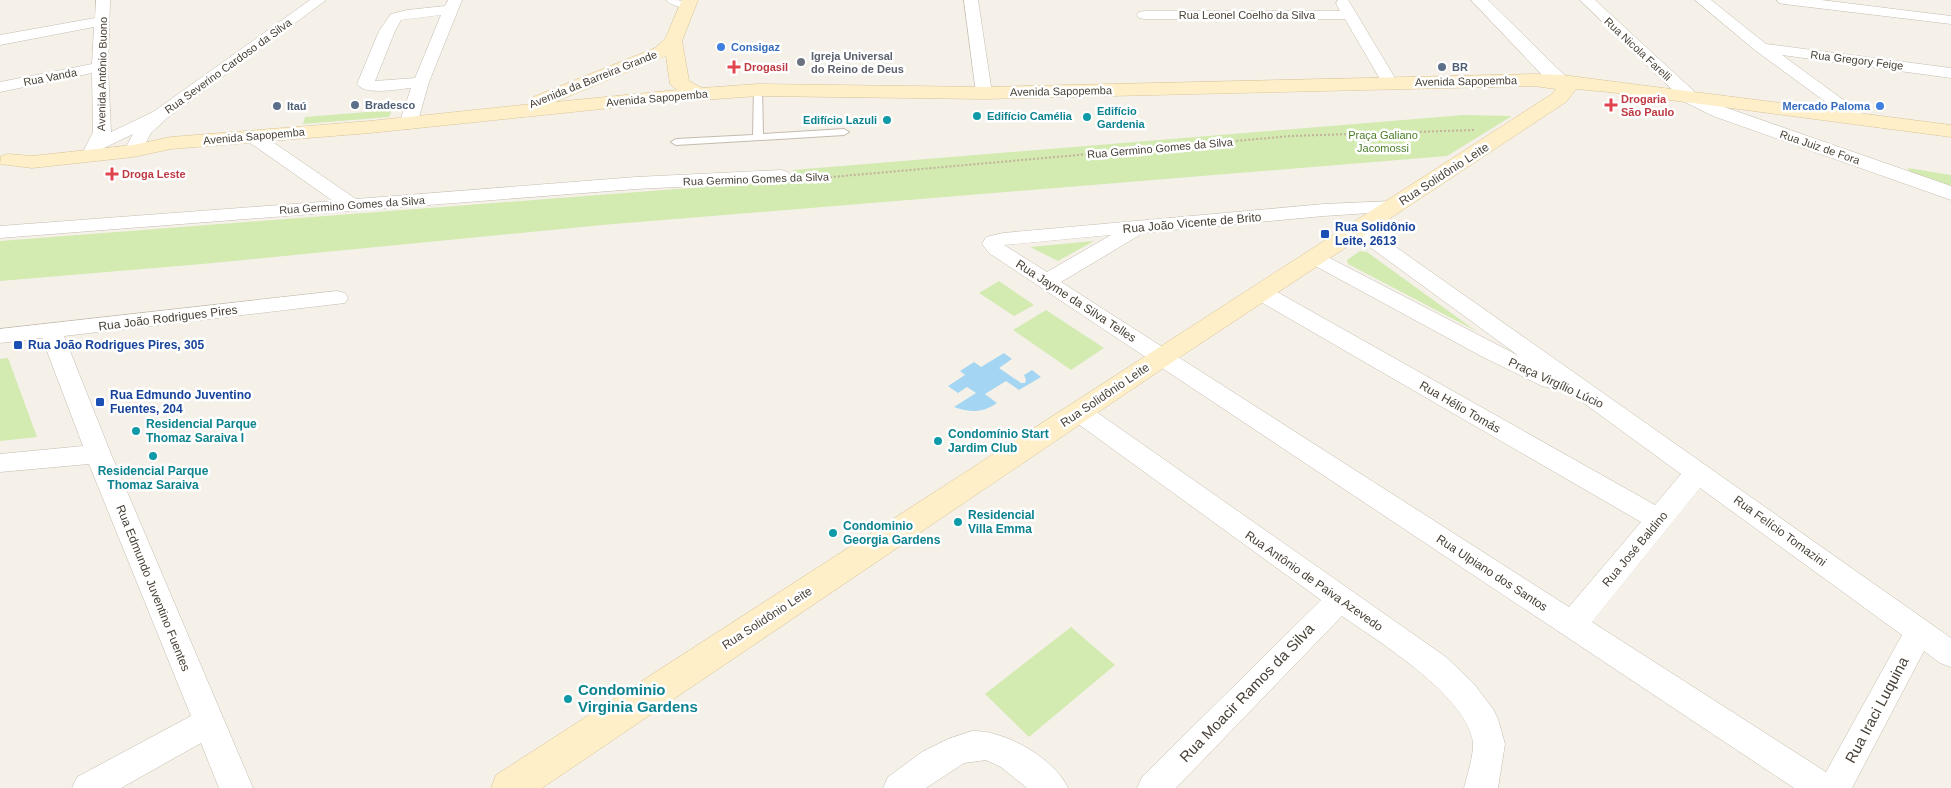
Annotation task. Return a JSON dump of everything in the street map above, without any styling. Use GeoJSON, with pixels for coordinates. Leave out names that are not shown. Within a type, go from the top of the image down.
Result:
{"type":"FeatureCollection","features":[{"type":"Feature","properties":{"kind":"main road","name":"Avenida da Barreira Grande"},"geometry":{"type":"LineString","coordinates":[[680,84],[673,41],[684,2]]}},
{"type":"Feature","properties":{"kind":"main road","name":"Avenida da Barreira Grande"},"geometry":{"type":"LineString","coordinates":[[562,100],[661,52],[673,41]]}},
{"type":"Feature","properties":{"kind":"main road"},"geometry":{"type":"LineString","coordinates":[[646,59],[663,58],[676,60]]}},
{"type":"Feature","properties":{"kind":"main road","name":"Avenida Sapopemba"},"geometry":{"type":"LineString","coordinates":[[4,161],[32,162],[93,151],[136,146],[408,124],[511,113],[562,100],[660,97],[758,90],[984,93],[1519,80],[1609,86],[1951,131]]}},
{"type":"Feature","properties":{"kind":"main road","name":"Rua Solidônio Leite"},"geometry":{"type":"LineString","coordinates":[[510,788],[1162,357],[1559,98],[1566,89],[1562,82]]}},
{"type":"Feature","properties":{"kind":"main road"},"geometry":{"type":"LineString","coordinates":[[660,97],[680,84],[699,94]]}},
{"type":"Feature","properties":{"kind":"street","name":"Avenida Antônio Buono"},"geometry":{"type":"LineString","coordinates":[[93,151],[102,132],[100,67],[103,0]]}},
{"type":"Feature","properties":{"kind":"street","name":"Rua Severino Cardoso da Silva"},"geometry":{"type":"LineString","coordinates":[[93,151],[161,114],[319,0]]}},
{"type":"Feature","properties":{"kind":"street"},"geometry":{"type":"LineString","coordinates":[[971,0],[984,93]]}},
{"type":"Feature","properties":{"kind":"street"},"geometry":{"type":"LineString","coordinates":[[1341,0],[1390,83]]}},
{"type":"Feature","properties":{"kind":"street"},"geometry":{"type":"LineString","coordinates":[[1478,0],[1562,82]]}},
{"type":"Feature","properties":{"kind":"street","name":"Rua Nicola Farelli"},"geometry":{"type":"LineString","coordinates":[[1587,0],[1690,97]]}},
{"type":"Feature","properties":{"kind":"street"},"geometry":{"type":"LineString","coordinates":[[1702,0],[1762,48],[1858,118]]}},
{"type":"Feature","properties":{"kind":"street"},"geometry":{"type":"LineString","coordinates":[[1784,0],[1951,20]]}},
{"type":"Feature","properties":{"kind":"street"},"geometry":{"type":"LineString","coordinates":[[408,124],[421,82],[454,5]]}},
{"type":"Feature","properties":{"kind":"street"},"geometry":{"type":"LineString","coordinates":[[421,82],[370,86],[366,84],[387,31],[396,18],[454,5]]}},
{"type":"Feature","properties":{"kind":"street","name":"Rua Leonel Coelho da Silva"},"geometry":{"type":"LineString","coordinates":[[1144,15],[1350,15]]}},
{"type":"Feature","properties":{"kind":"street"},"geometry":{"type":"LineString","coordinates":[[0,40],[102,21]]}},
{"type":"Feature","properties":{"kind":"street","name":"Rua Gregory Feige"},"geometry":{"type":"LineString","coordinates":[[1762,48],[1951,73]]}},
{"type":"Feature","properties":{"kind":"street","name":"Rua Vanda"},"geometry":{"type":"LineString","coordinates":[[0,87],[100,67]]}},
{"type":"Feature","properties":{"kind":"street","name":"Rua Juiz de Fora"},"geometry":{"type":"LineString","coordinates":[[1690,97],[1720,112],[1951,194]]}},
{"type":"Feature","properties":{"kind":"street","name":"Rua Severino Cardoso da Silva"},"geometry":{"type":"LineString","coordinates":[[136,146],[144,132],[161,114]]}},
{"type":"Feature","properties":{"kind":"street"},"geometry":{"type":"LineString","coordinates":[[252,136],[352,205]]}},
{"type":"Feature","properties":{"kind":"street","name":"Rua Germino Gomes da Silva"},"geometry":{"type":"LineString","coordinates":[[0,232],[636,183],[782,176]]}},
{"type":"Feature","properties":{"kind":"street","name":"Rua João Vicente de Brito"},"geometry":{"type":"LineString","coordinates":[[992,243],[1002,239],[1324,210],[1393,207]]}},
{"type":"Feature","properties":{"kind":"street"},"geometry":{"type":"LineString","coordinates":[[1046,281],[1138,228]]}},
{"type":"Feature","properties":{"kind":"street","name":"Praça Virgílio Lúcio"},"geometry":{"type":"LineString","coordinates":[[1359,230],[1608,408]]}},
{"type":"Feature","properties":{"kind":"street","name":"Rua Jayme da Silva Telles"},"geometry":{"type":"LineString","coordinates":[[992,243],[996,249],[1162,357]]}},
{"type":"Feature","properties":{"kind":"street","name":"Praça Virgílio Lúcio"},"geometry":{"type":"LineString","coordinates":[[1315,258],[1489,351],[1608,408]]}},
{"type":"Feature","properties":{"kind":"street","name":"Rua Hélio Tomás"},"geometry":{"type":"LineString","coordinates":[[1262,293],[1660,520]]}},
{"type":"Feature","properties":{"kind":"street","name":"Rua João Rodrigues Pires"},"geometry":{"type":"LineString","coordinates":[[0,336],[51,332],[337,298]]}},
{"type":"Feature","properties":{"kind":"street","name":"Rua Edmundo Juventino Fuentes"},"geometry":{"type":"LineString","coordinates":[[51,332],[98,454],[236,788]]}},
{"type":"Feature","properties":{"kind":"street","name":"Rua Ulpiano dos Santos"},"geometry":{"type":"LineString","coordinates":[[1162,357],[1822,788]]}},
{"type":"Feature","properties":{"kind":"street","name":"Rua Felício Tomazini"},"geometry":{"type":"LineString","coordinates":[[1608,408],[1951,654]]}},
{"type":"Feature","properties":{"kind":"street","name":"Rua Antônio de Paiva Azevedo"},"geometry":{"type":"LineString","coordinates":[[1079,412],[1435,666],[1463,694],[1482,720],[1489,744],[1481,788]]}},
{"type":"Feature","properties":{"kind":"street"},"geometry":{"type":"LineString","coordinates":[[0,463],[98,454]]}},
{"type":"Feature","properties":{"kind":"street","name":"Rua José Baldino"},"geometry":{"type":"LineString","coordinates":[[1572,625],[1698,472]]}},
{"type":"Feature","properties":{"kind":"street","name":"Rua Moacir Ramos da Silva"},"geometry":{"type":"LineString","coordinates":[[1154,788],[1340,599]]}},
{"type":"Feature","properties":{"kind":"street","name":"Rua Iraci Luquina"},"geometry":{"type":"LineString","coordinates":[[1835,788],[1919,632]]}},
{"type":"Feature","properties":{"kind":"street"},"geometry":{"type":"LineString","coordinates":[[89,788],[208,723]]}},
{"type":"Feature","properties":{"kind":"street"},"geometry":{"type":"LineString","coordinates":[[900,788],[930,764],[953,752],[975,746],[998,749],[1020,763],[1051,788]]}},
{"type":"Feature","properties":{"kind":"lane"},"geometry":{"type":"LineString","coordinates":[[758,90],[758,137]]}},
{"type":"Feature","properties":{"kind":"lane"},"geometry":{"type":"LineString","coordinates":[[676,142],[844,132]]}},
{"type":"Feature","properties":{"kind":"path","name":"Rua Germino Gomes da Silva"},"geometry":{"type":"LineString","coordinates":[[782,176],[794,180],[1291,136],[1474,130]]}},
{"type":"Feature","properties":{"kind":"green space"},"geometry":{"type":"Polygon","coordinates":[[[392,110],[389,117],[303,124],[305,117],[392,110]]]}},
{"type":"Feature","properties":{"kind":"green space","name":"Praça Galiano Jacomossi"},"geometry":{"type":"Polygon","coordinates":[[[1464,115],[1512,116],[1447,156],[602,225],[202,264],[0,281],[0,241],[793,180],[793,170],[1464,115]]]}},
{"type":"Feature","properties":{"kind":"green space"},"geometry":{"type":"Polygon","coordinates":[[[1908,168],[1951,175],[1951,188],[1910,173],[1908,168]]]}},
{"type":"Feature","properties":{"kind":"green space"},"geometry":{"type":"Polygon","coordinates":[[[1093,241],[1058,261],[1030,247],[1093,241]]]}},
{"type":"Feature","properties":{"kind":"green space"},"geometry":{"type":"Polygon","coordinates":[[[1360,251],[1367,252],[1476,331],[1348,264],[1347,260],[1360,251]]]}},
{"type":"Feature","properties":{"kind":"green space"},"geometry":{"type":"Polygon","coordinates":[[[999,281],[1034,305],[1014,316],[979,293],[999,281]]]}},
{"type":"Feature","properties":{"kind":"green space"},"geometry":{"type":"Polygon","coordinates":[[[1046,310],[1104,348],[1071,370],[1013,330],[1046,310]]]}},
{"type":"Feature","properties":{"kind":"green space"},"geometry":{"type":"Polygon","coordinates":[[[8,358],[37,437],[0,441],[0,359],[8,358]]]}},
{"type":"Feature","properties":{"kind":"green space"},"geometry":{"type":"Polygon","coordinates":[[[1071,627],[1115,665],[1029,737],[985,694],[1071,627]]]}},
{"type":"Feature","properties":{"kind":"water"},"geometry":{"type":"Polygon","coordinates":[[[1004,353],[1012,359],[999,368],[1021,383],[1025,383],[1024,375],[1032,370],[1041,377],[1019,390],[1006,381],[985,394],[997,403],[986,409],[971,411],[954,407],[976,393],[967,387],[958,393],[948,386],[965,375],[960,371],[974,362],[981,367],[1004,353]]]}},
{"type":"Feature","properties":{"kind":"place","name":"Consigaz"},"geometry":{"type":"Point","coordinates":[721,47]}},
{"type":"Feature","properties":{"kind":"place","name":"Igreja Universal do Reino de Deus"},"geometry":{"type":"Point","coordinates":[801,62]}},
{"type":"Feature","properties":{"kind":"place","name":"Drogasil"},"geometry":{"type":"Point","coordinates":[734,67]}},
{"type":"Feature","properties":{"kind":"place","name":"BR"},"geometry":{"type":"Point","coordinates":[1442,67]}},
{"type":"Feature","properties":{"kind":"place","name":"Bradesco"},"geometry":{"type":"Point","coordinates":[355,105]}},
{"type":"Feature","properties":{"kind":"place","name":"Drogaria São Paulo"},"geometry":{"type":"Point","coordinates":[1611,105]}},
{"type":"Feature","properties":{"kind":"place","name":"Itaú"},"geometry":{"type":"Point","coordinates":[277,106]}},
{"type":"Feature","properties":{"kind":"place","name":"Mercado Paloma"},"geometry":{"type":"Point","coordinates":[1880,106]}},
{"type":"Feature","properties":{"kind":"place","name":"Edifício Camélia"},"geometry":{"type":"Point","coordinates":[977,116]}},
{"type":"Feature","properties":{"kind":"place","name":"Edifício Gardenia"},"geometry":{"type":"Point","coordinates":[1087,117]}},
{"type":"Feature","properties":{"kind":"place","name":"Edifício Lazuli"},"geometry":{"type":"Point","coordinates":[887,120]}},
{"type":"Feature","properties":{"kind":"place","name":"Droga Leste"},"geometry":{"type":"Point","coordinates":[112,174]}},
{"type":"Feature","properties":{"kind":"place","name":"Rua Solidônio Leite, 2613"},"geometry":{"type":"Point","coordinates":[1325,234]}},
{"type":"Feature","properties":{"kind":"place","name":"Rua João Rodrigues Pires, 305"},"geometry":{"type":"Point","coordinates":[18,345]}},
{"type":"Feature","properties":{"kind":"place","name":"Rua Edmundo Juventino Fuentes, 204"},"geometry":{"type":"Point","coordinates":[100,402]}},
{"type":"Feature","properties":{"kind":"place","name":"Residencial Parque Thomaz Saraiva I"},"geometry":{"type":"Point","coordinates":[136,431]}},
{"type":"Feature","properties":{"kind":"place","name":"Condomínio Start Jardim Club"},"geometry":{"type":"Point","coordinates":[938,441]}},
{"type":"Feature","properties":{"kind":"place","name":"Residencial Parque Thomaz Saraiva"},"geometry":{"type":"Point","coordinates":[153,456]}},
{"type":"Feature","properties":{"kind":"place","name":"Residencial Villa Emma"},"geometry":{"type":"Point","coordinates":[958,522]}},
{"type":"Feature","properties":{"kind":"place","name":"Condominio Georgia Gardens"},"geometry":{"type":"Point","coordinates":[833,533]}},
{"type":"Feature","properties":{"kind":"place","name":"Condominio Virginia Gardens"},"geometry":{"type":"Point","coordinates":[568,699]}}]}
